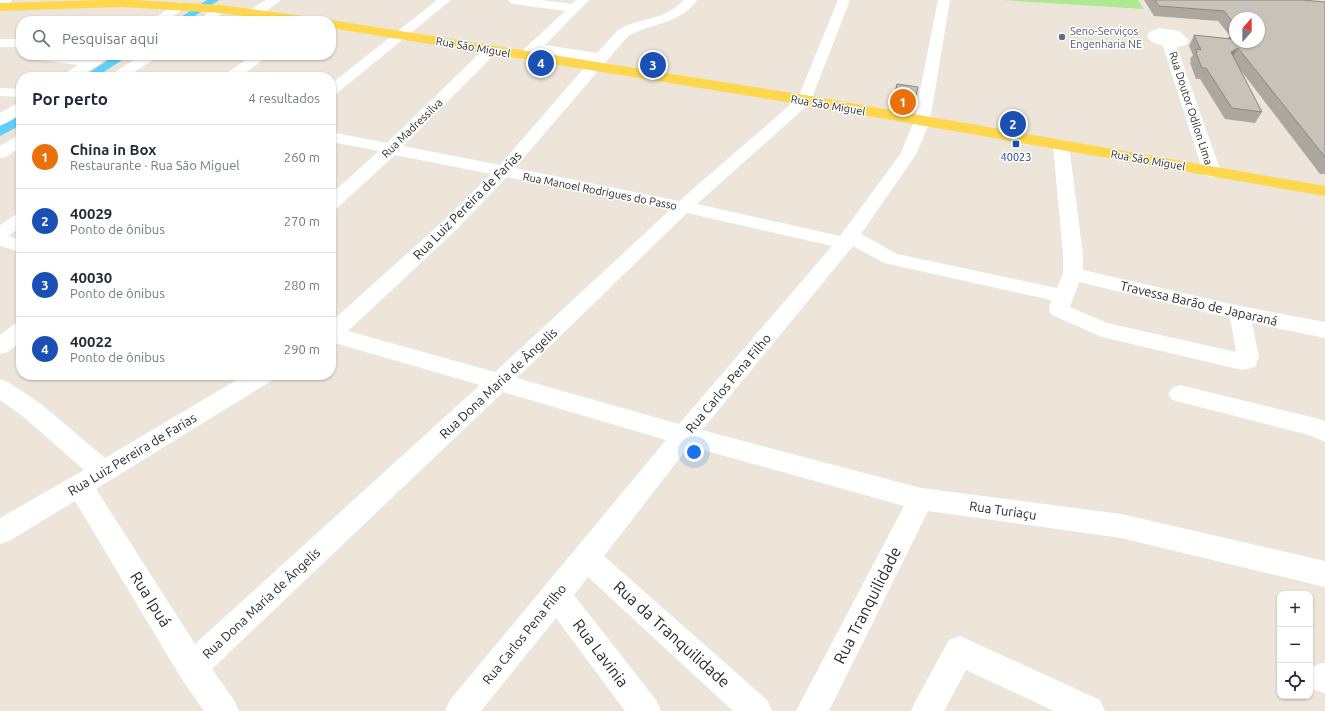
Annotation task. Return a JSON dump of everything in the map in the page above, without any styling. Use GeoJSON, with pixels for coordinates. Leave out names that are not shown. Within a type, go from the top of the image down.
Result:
{"type":"FeatureCollection","features":[{"type":"Feature","properties":{"kind":"main road"},"geometry":{"type":"LineString","coordinates":[[0,7],[101,1],[180,6],[202,12]]}},
{"type":"Feature","properties":{"kind":"main road"},"geometry":{"type":"LineString","coordinates":[[221,9],[270,16]]}},
{"type":"Feature","properties":{"kind":"main road","name":"Rua São Miguel"},"geometry":{"type":"LineString","coordinates":[[336,25],[491,50],[530,52],[596,62],[922,121],[1325,191]]}},
{"type":"Feature","properties":{"kind":"street"},"geometry":{"type":"LineString","coordinates":[[0,3],[6,0]]}},
{"type":"Feature","properties":{"kind":"street"},"geometry":{"type":"LineString","coordinates":[[253,14],[275,0]]}},
{"type":"Feature","properties":{"kind":"street"},"geometry":{"type":"LineString","coordinates":[[336,87],[445,0]]}},
{"type":"Feature","properties":{"kind":"street"},"geometry":{"type":"LineString","coordinates":[[514,0],[579,2]]}},
{"type":"Feature","properties":{"kind":"street","name":"Rua Luiz Pereira de Farias"},"geometry":{"type":"LineString","coordinates":[[336,329],[448,226],[503,172],[596,62],[626,30],[667,18],[679,11],[691,0]]}},
{"type":"Feature","properties":{"kind":"street"},"geometry":{"type":"LineString","coordinates":[[804,100],[844,0]]}},
{"type":"Feature","properties":{"kind":"street","name":"Rua Carlos Pena Filho"},"geometry":{"type":"LineString","coordinates":[[461,711],[587,558],[684,435],[848,240],[896,173],[909,152],[922,121],[944,0]]}},
{"type":"Feature","properties":{"kind":"street"},"geometry":{"type":"LineString","coordinates":[[530,52],[579,2]]}},
{"type":"Feature","properties":{"kind":"street"},"geometry":{"type":"LineString","coordinates":[[165,16],[180,6]]}},
{"type":"Feature","properties":{"kind":"street"},"geometry":{"type":"LineString","coordinates":[[202,12],[221,9]]}},
{"type":"Feature","properties":{"kind":"street"},"geometry":{"type":"LineString","coordinates":[[0,43],[16,49]]}},
{"type":"Feature","properties":{"kind":"street","name":"Rua Doutor Odilon Lima"},"geometry":{"type":"LineString","coordinates":[[1169,44],[1212,172]]}},
{"type":"Feature","properties":{"kind":"street","name":"Rua Madressilva"},"geometry":{"type":"LineString","coordinates":[[336,199],[391,149],[491,50]]}},
{"type":"Feature","properties":{"kind":"street"},"geometry":{"type":"LineString","coordinates":[[69,60],[90,64]]}},
{"type":"Feature","properties":{"kind":"street"},"geometry":{"type":"LineString","coordinates":[[77,72],[96,60]]}},
{"type":"Feature","properties":{"kind":"street"},"geometry":{"type":"LineString","coordinates":[[125,72],[143,60]]}},
{"type":"Feature","properties":{"kind":"street"},"geometry":{"type":"LineString","coordinates":[[237,72],[255,60]]}},
{"type":"Feature","properties":{"kind":"street"},"geometry":{"type":"LineString","coordinates":[[0,92],[16,93]]}},
{"type":"Feature","properties":{"kind":"street","name":"Rua Dona Maria de Ângelis"},"geometry":{"type":"LineString","coordinates":[[192,666],[500,381],[683,207],[804,100]]}},
{"type":"Feature","properties":{"kind":"street"},"geometry":{"type":"LineString","coordinates":[[0,120],[16,110]]}},
{"type":"Feature","properties":{"kind":"street","name":"Rua Manoel Rodrigues do Passo"},"geometry":{"type":"LineString","coordinates":[[336,138],[848,240],[890,259],[1061,303],[1102,328],[1242,362],[1247,361],[1248,357],[1240,313]]}},
{"type":"Feature","properties":{"kind":"street"},"geometry":{"type":"LineString","coordinates":[[0,153],[16,143]]}},
{"type":"Feature","properties":{"kind":"street"},"geometry":{"type":"LineString","coordinates":[[1061,145],[1073,274],[1061,303]]}},
{"type":"Feature","properties":{"kind":"street"},"geometry":{"type":"LineString","coordinates":[[0,233],[16,222]]}},
{"type":"Feature","properties":{"kind":"street"},"geometry":{"type":"LineString","coordinates":[[0,240],[16,245]]}},
{"type":"Feature","properties":{"kind":"street","name":"Travessa Barão de Japaraná"},"geometry":{"type":"LineString","coordinates":[[1073,274],[1240,313],[1325,330]]}},
{"type":"Feature","properties":{"kind":"street"},"geometry":{"type":"LineString","coordinates":[[0,346],[16,334]]}},
{"type":"Feature","properties":{"kind":"street","name":"Rua Turiaçu"},"geometry":{"type":"LineString","coordinates":[[336,335],[500,381],[684,435],[921,499],[1120,526],[1325,574]]}},
{"type":"Feature","properties":{"kind":"street","name":"Rua Luiz Pereira de Farias"},"geometry":{"type":"LineString","coordinates":[[0,532],[92,479],[256,380]]}},
{"type":"Feature","properties":{"kind":"street","name":"Rua Ipuá"},"geometry":{"type":"LineString","coordinates":[[0,388],[33,411],[92,479],[192,666],[223,711]]}},
{"type":"Feature","properties":{"kind":"street"},"geometry":{"type":"LineString","coordinates":[[1180,394],[1315,427],[1325,432]]}},
{"type":"Feature","properties":{"kind":"street","name":"Rua Tranquilidade"},"geometry":{"type":"LineString","coordinates":[[812,711],[921,499]]}},
{"type":"Feature","properties":{"kind":"street","name":"Rua da Tranquilidade"},"geometry":{"type":"LineString","coordinates":[[587,558],[756,711]]}},
{"type":"Feature","properties":{"kind":"street","name":"Rua Lavinia"},"geometry":{"type":"LineString","coordinates":[[556,595],[644,711]]}},
{"type":"Feature","properties":{"kind":"street"},"geometry":{"type":"LineString","coordinates":[[927,711],[960,652],[1089,711]]}},
{"type":"Feature","properties":{"kind":"green space"},"geometry":{"type":"Polygon","coordinates":[[[1002,0],[1138,0],[1144,9],[1002,0]]]}},
{"type":"Feature","properties":{"kind":"building"},"geometry":{"type":"Polygon","coordinates":[[[1155,0],[1303,0],[1325,2],[1325,157],[1238,48],[1265,48],[1265,12],[1229,12],[1229,17],[1224,11],[1159,6],[1155,0]]]}},
{"type":"Feature","properties":{"kind":"building"},"geometry":{"type":"Polygon","coordinates":[[[1194,35],[1229,39],[1229,48],[1238,48],[1231,52],[1262,112],[1232,108],[1206,68],[1202,68],[1196,53],[1196,49],[1201,50],[1194,35]]]}},
{"type":"Feature","properties":{"kind":"building"},"geometry":{"type":"Polygon","coordinates":[[[897,84],[918,87],[914,105],[893,102],[897,84]]]}},
{"type":"Feature","properties":{"kind":"waterway"},"geometry":{"type":"LineString","coordinates":[[188,16],[214,0]]}},
{"type":"Feature","properties":{"kind":"waterway"},"geometry":{"type":"LineString","coordinates":[[96,72],[116,60]]}},
{"type":"Feature","properties":{"kind":"waterway"},"geometry":{"type":"LineString","coordinates":[[0,132],[16,122]]}},
{"type":"Feature","properties":{"kind":"place","name":"Seno-Serviços Engenharia NE"},"geometry":{"type":"Point","coordinates":[1062,37]}},
{"type":"Feature","properties":{"kind":"place","name":"40022"},"geometry":{"type":"Point","coordinates":[541,63]}},
{"type":"Feature","properties":{"kind":"place","name":"40030"},"geometry":{"type":"Point","coordinates":[653,65]}},
{"type":"Feature","properties":{"kind":"place","name":"China in Box"},"geometry":{"type":"Point","coordinates":[903,102]}},
{"type":"Feature","properties":{"kind":"place","name":"40029"},"geometry":{"type":"Point","coordinates":[1013,124]}},
{"type":"Feature","properties":{"kind":"place","name":"40023"},"geometry":{"type":"Point","coordinates":[1016,144]}}]}
